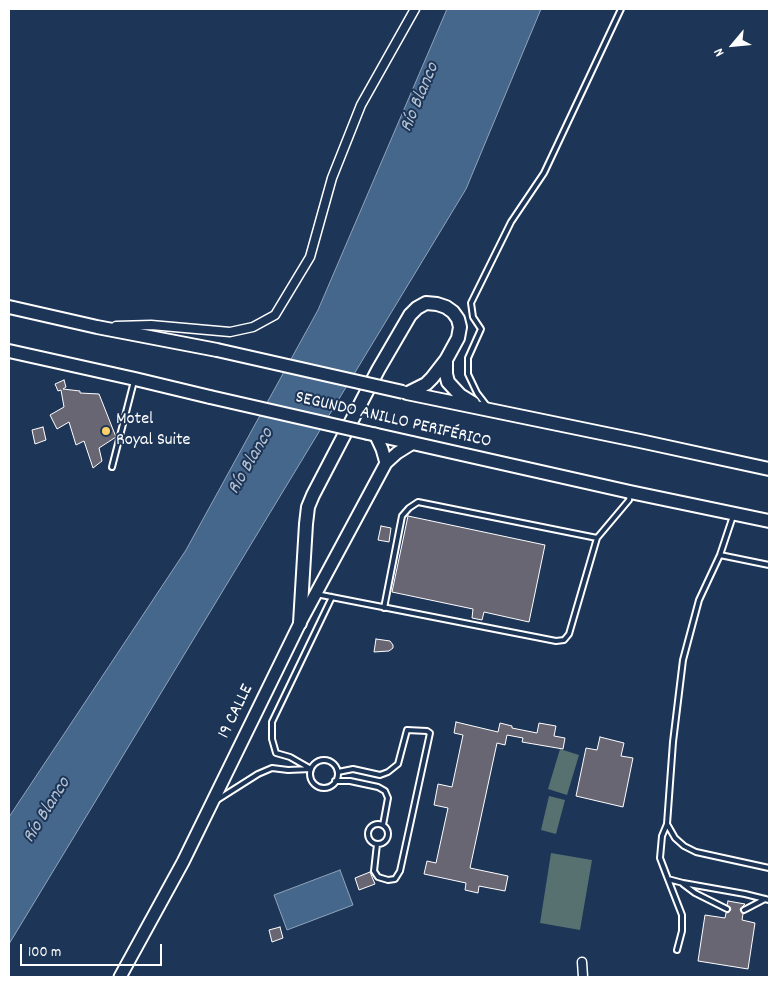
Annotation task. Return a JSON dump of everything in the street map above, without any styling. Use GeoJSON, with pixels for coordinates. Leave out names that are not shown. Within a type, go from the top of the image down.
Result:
{"type":"FeatureCollection","features":[{"type":"Feature","properties":{"kind":"main road"},"geometry":{"type":"LineString","coordinates":[[300,623],[306,524],[308,508],[313,495],[405,321],[417,308],[426,303],[446,307],[458,319],[460,327],[458,338],[446,360],[426,384],[406,392]]}},
{"type":"Feature","properties":{"kind":"main road","name":"SEGUNDO ANILLO PERIFÉRICO"},"geometry":{"type":"LineString","coordinates":[[9,307],[769,469]]}},
{"type":"Feature","properties":{"kind":"main road","name":"SEGUNDO ANILLO PERIFÉRICO"},"geometry":{"type":"LineString","coordinates":[[9,352],[630,492],[769,521]]}},
{"type":"Feature","properties":{"kind":"main road"},"geometry":{"type":"LineString","coordinates":[[446,360],[446,374],[452,388],[460,395],[486,409]]}},
{"type":"Feature","properties":{"kind":"main road"},"geometry":{"type":"LineString","coordinates":[[372,434],[382,449],[386,463]]}},
{"type":"Feature","properties":{"kind":"main road","name":"19 CALLE"},"geometry":{"type":"LineString","coordinates":[[120,977],[183,862],[300,623],[386,463],[413,443]]}},
{"type":"Feature","properties":{"kind":"street"},"geometry":{"type":"LineString","coordinates":[[97,327],[151,325],[230,332],[253,327],[275,315],[310,257],[332,178],[361,105],[415,9]]}},
{"type":"Feature","properties":{"kind":"street"},"geometry":{"type":"LineString","coordinates":[[582,962],[584,977]]}},
{"type":"Feature","properties":{"kind":"lane"},"geometry":{"type":"LineString","coordinates":[[486,409],[468,374],[468,358],[481,329],[473,317],[471,303],[511,222],[544,173],[620,9]]}},
{"type":"Feature","properties":{"kind":"lane"},"geometry":{"type":"LineString","coordinates":[[112,467],[135,379]]}},
{"type":"Feature","properties":{"kind":"lane"},"geometry":{"type":"LineString","coordinates":[[316,594],[556,641],[564,640],[569,634],[597,538],[629,500],[630,492]]}},
{"type":"Feature","properties":{"kind":"lane"},"geometry":{"type":"LineString","coordinates":[[384,608],[402,516],[418,502],[597,538]]}},
{"type":"Feature","properties":{"kind":"lane"},"geometry":{"type":"LineString","coordinates":[[677,950],[682,931],[682,915],[660,858],[662,836],[667,824],[673,742],[683,660],[699,600],[720,555],[733,513]]}},
{"type":"Feature","properties":{"kind":"lane"},"geometry":{"type":"LineString","coordinates":[[720,555],[769,565]]}},
{"type":"Feature","properties":{"kind":"lane"},"geometry":{"type":"LineString","coordinates":[[310,769],[290,757],[276,753],[272,739],[272,722],[332,597]]}},
{"type":"Feature","properties":{"kind":"lane"},"geometry":{"type":"LineString","coordinates":[[338,772],[353,769],[380,776],[398,764],[407,730],[427,731],[430,733],[400,871],[395,879],[388,880],[378,877],[374,871],[377,844]]}},
{"type":"Feature","properties":{"kind":"lane"},"geometry":{"type":"LineString","coordinates":[[210,805],[258,774],[272,768],[288,770],[310,769],[316,762],[325,760],[334,764],[338,772],[336,781]]}},
{"type":"Feature","properties":{"kind":"lane"},"geometry":{"type":"LineString","coordinates":[[310,769],[311,778],[319,787],[326,788],[336,781],[350,781],[378,787],[385,791],[388,798],[382,824]]}},
{"type":"Feature","properties":{"kind":"lane"},"geometry":{"type":"LineString","coordinates":[[382,824],[388,831],[388,836],[384,842],[377,844],[371,841],[369,831],[374,825],[382,824]]}},
{"type":"Feature","properties":{"kind":"lane"},"geometry":{"type":"LineString","coordinates":[[667,824],[674,838],[696,852],[769,868]]}},
{"type":"Feature","properties":{"kind":"lane"},"geometry":{"type":"LineString","coordinates":[[668,879],[767,899]]}},
{"type":"Feature","properties":{"kind":"lane"},"geometry":{"type":"LineString","coordinates":[[683,883],[695,893],[727,909]]}},
{"type":"Feature","properties":{"kind":"lane"},"geometry":{"type":"LineString","coordinates":[[744,910],[767,899]]}},
{"type":"Feature","properties":{"kind":"green space"},"geometry":{"type":"Polygon","coordinates":[[[560,749],[579,755],[567,795],[548,789],[560,749]]]}},
{"type":"Feature","properties":{"kind":"green space"},"geometry":{"type":"Polygon","coordinates":[[[549,796],[565,800],[556,834],[541,830],[549,796]]]}},
{"type":"Feature","properties":{"kind":"green space"},"geometry":{"type":"Polygon","coordinates":[[[551,853],[592,860],[580,930],[540,923],[551,853]]]}},
{"type":"Feature","properties":{"kind":"water","name":"Río Blanco"},"geometry":{"type":"Polygon","coordinates":[[[447,9],[541,9],[466,189],[9,944],[9,817],[186,550],[318,310],[447,9]]]}},
{"type":"Feature","properties":{"kind":"water"},"geometry":{"type":"Polygon","coordinates":[[[340,870],[353,905],[287,930],[274,895],[340,870]]]}},
{"type":"Feature","properties":{"kind":"building"},"geometry":{"type":"Polygon","coordinates":[[[64,380],[66,387],[63,389],[80,391],[80,393],[99,394],[116,437],[99,448],[102,461],[93,468],[84,441],[76,445],[69,422],[57,429],[50,415],[64,407],[61,390],[58,391],[55,384],[64,380]]]}},
{"type":"Feature","properties":{"kind":"building"},"geometry":{"type":"Polygon","coordinates":[[[43,427],[46,440],[35,444],[32,430],[43,427]]]}},
{"type":"Feature","properties":{"kind":"building"},"geometry":{"type":"Polygon","coordinates":[[[408,516],[545,545],[529,622],[484,612],[482,620],[472,618],[473,609],[392,592],[408,516]]]}},
{"type":"Feature","properties":{"kind":"building"},"geometry":{"type":"Polygon","coordinates":[[[381,526],[391,528],[389,542],[378,540],[381,526]]]}},
{"type":"Feature","properties":{"kind":"building"},"geometry":{"type":"Polygon","coordinates":[[[376,639],[390,641],[393,648],[389,651],[374,652],[376,639]]]}},
{"type":"Feature","properties":{"kind":"building"},"geometry":{"type":"Polygon","coordinates":[[[456,722],[498,732],[500,723],[512,726],[512,728],[537,733],[539,723],[556,726],[554,736],[565,738],[563,749],[522,742],[523,738],[507,735],[505,745],[497,743],[470,868],[508,876],[505,891],[479,886],[478,893],[465,890],[466,883],[424,874],[427,861],[436,863],[448,808],[434,805],[438,784],[452,787],[463,735],[454,733],[456,722]]]}},
{"type":"Feature","properties":{"kind":"building"},"geometry":{"type":"Polygon","coordinates":[[[600,737],[624,743],[621,756],[633,758],[623,807],[576,796],[586,748],[597,750],[600,737]]]}},
{"type":"Feature","properties":{"kind":"building"},"geometry":{"type":"Polygon","coordinates":[[[370,872],[375,884],[359,890],[355,878],[370,872]]]}},
{"type":"Feature","properties":{"kind":"building"},"geometry":{"type":"Polygon","coordinates":[[[728,901],[745,904],[740,909],[743,914],[742,920],[755,923],[748,969],[698,961],[705,915],[725,918],[726,913],[731,909],[727,905],[728,901]]]}},
{"type":"Feature","properties":{"kind":"building"},"geometry":{"type":"Polygon","coordinates":[[[280,927],[283,938],[272,942],[269,930],[280,927]]]}},
{"type":"Feature","properties":{"kind":"place","name":"Motel Royal Suite"},"geometry":{"type":"Point","coordinates":[106,431]}}]}
